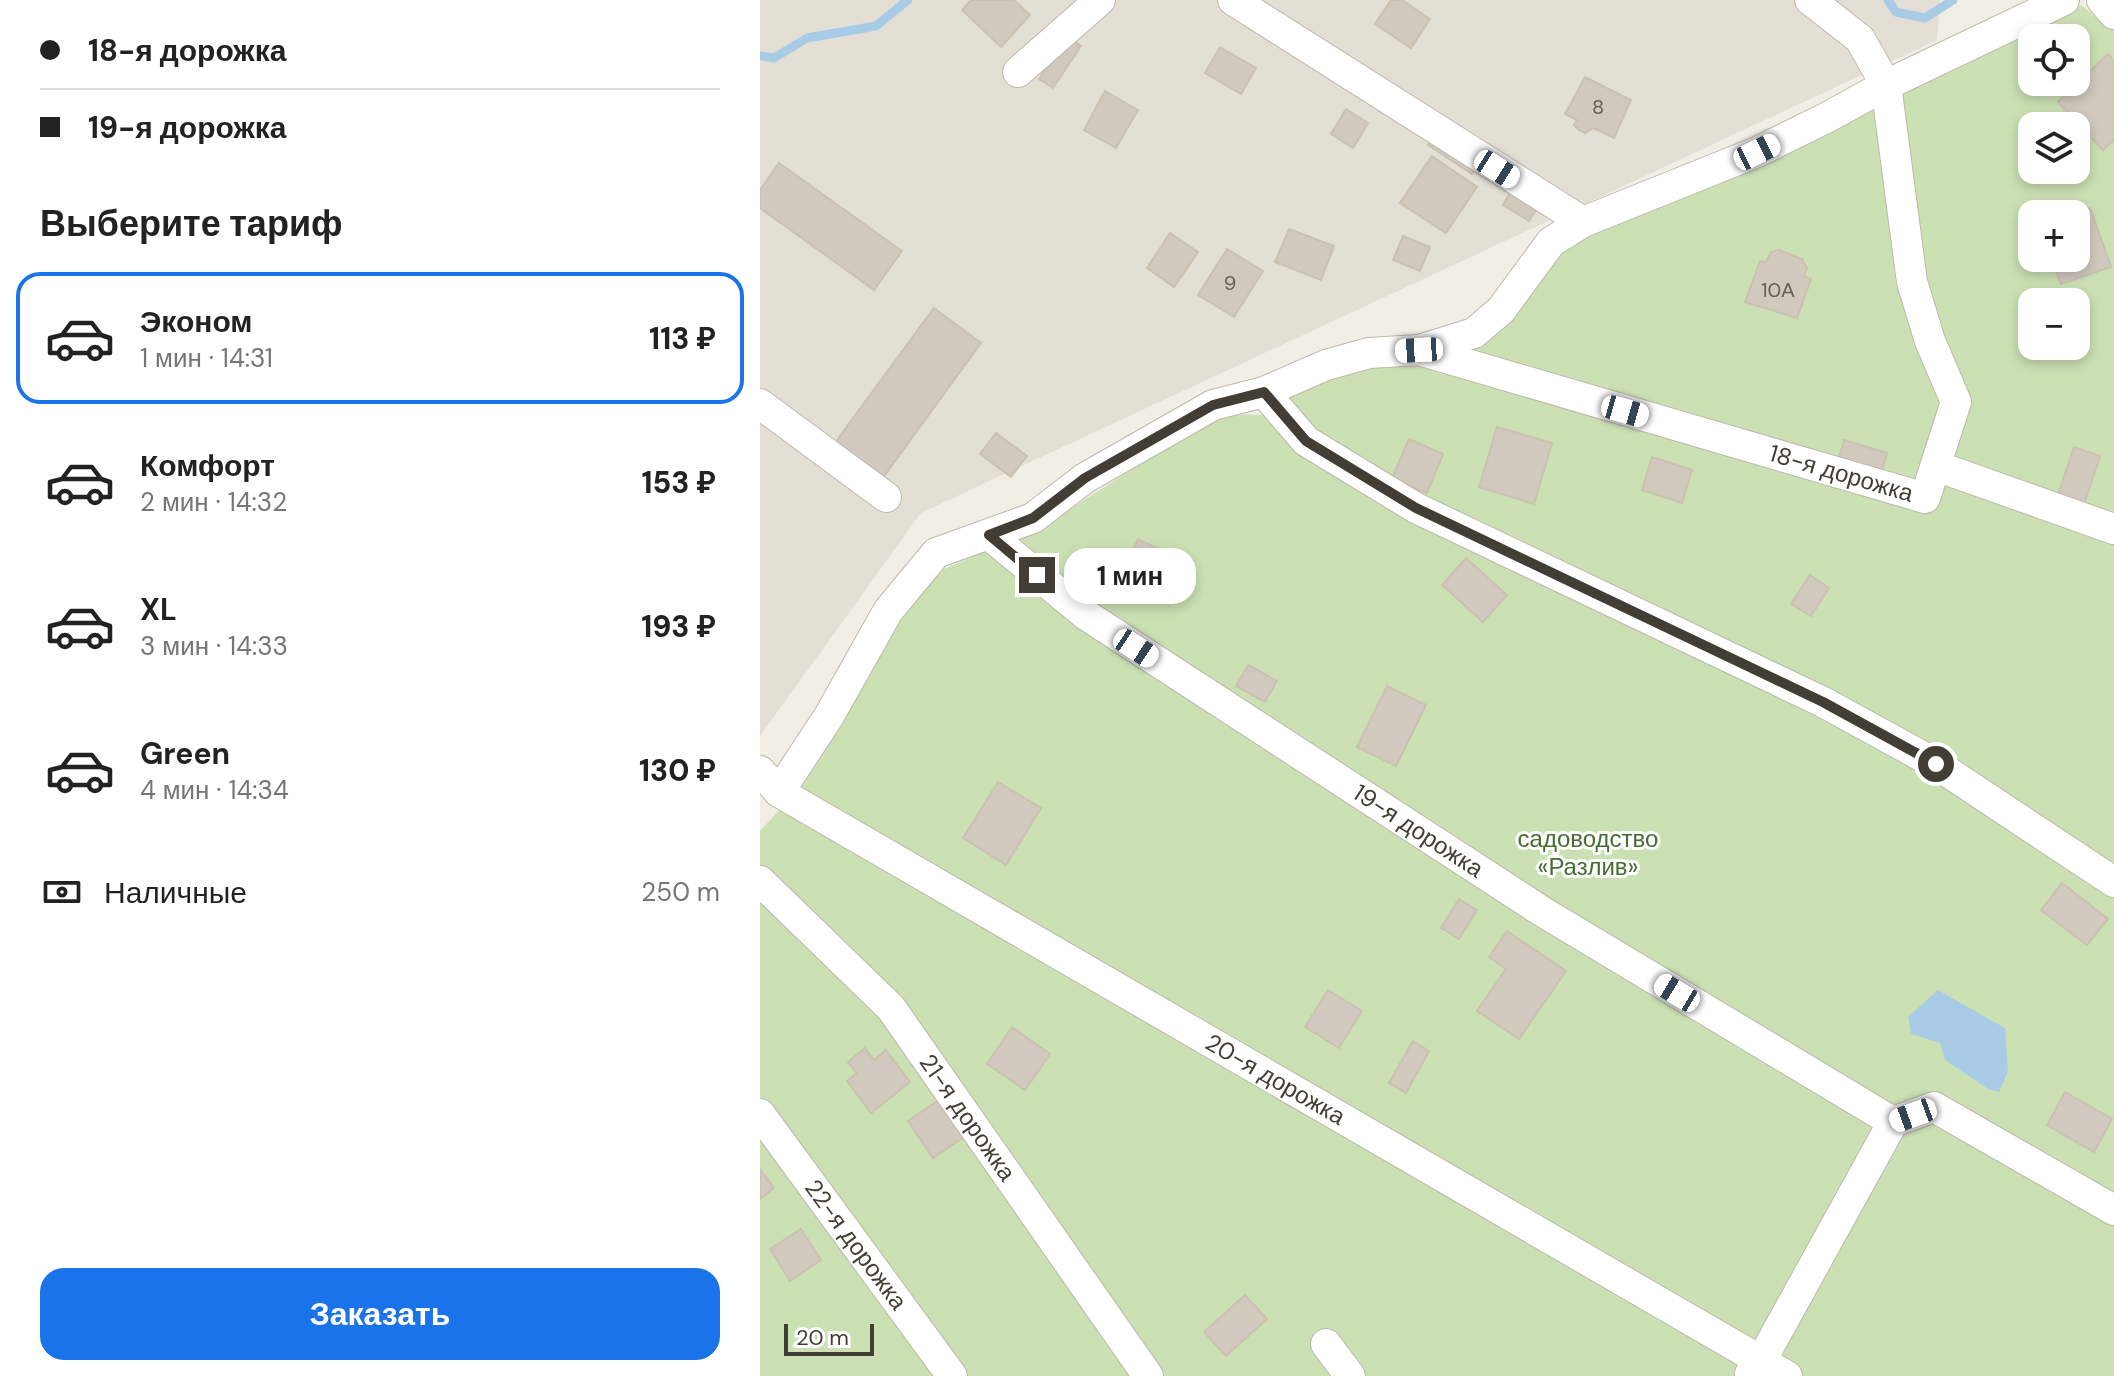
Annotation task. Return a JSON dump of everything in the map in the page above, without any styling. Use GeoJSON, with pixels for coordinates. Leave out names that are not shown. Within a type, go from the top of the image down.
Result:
{"type":"FeatureCollection","features":[{"type":"Feature","properties":{"kind":"street"},"geometry":{"type":"LineString","coordinates":[[1018,72],[1100,0]]}},
{"type":"Feature","properties":{"kind":"street"},"geometry":{"type":"LineString","coordinates":[[1233,0],[1583,222]]}},
{"type":"Feature","properties":{"kind":"street","name":"18-я дорожка"},"geometry":{"type":"LineString","coordinates":[[1419,350],[1925,498],[1956,402],[1930,341],[1912,282],[1886,85],[1860,39],[1810,0]]}},
{"type":"Feature","properties":{"kind":"street"},"geometry":{"type":"LineString","coordinates":[[769,780],[829,716],[888,611],[936,553],[1033,518],[1085,478],[1213,405],[1264,392],[1326,365],[1369,353],[1419,350],[1474,333],[1501,310],[1551,242],[1583,222],[1757,152],[1886,85],[2064,0]]}},
{"type":"Feature","properties":{"kind":"street"},"geometry":{"type":"LineString","coordinates":[[2102,0],[2114,14]]}},
{"type":"Feature","properties":{"kind":"street"},"geometry":{"type":"LineString","coordinates":[[1264,392],[1306,441],[1416,508],[1823,702],[1936,764],[2114,882]]}},
{"type":"Feature","properties":{"kind":"street"},"geometry":{"type":"LineString","coordinates":[[760,404],[886,497]]}},
{"type":"Feature","properties":{"kind":"street"},"geometry":{"type":"LineString","coordinates":[[1936,466],[2114,529]]}},
{"type":"Feature","properties":{"kind":"street","name":"19-я дорожка"},"geometry":{"type":"LineString","coordinates":[[989,535],[1086,615],[1125,641],[1543,912],[1893,1122]]}},
{"type":"Feature","properties":{"kind":"street","name":"20-я дорожка"},"geometry":{"type":"LineString","coordinates":[[769,780],[1754,1368],[1787,1376]]}},
{"type":"Feature","properties":{"kind":"street","name":"21-я дорожка"},"geometry":{"type":"LineString","coordinates":[[760,881],[891,1008],[1148,1376]]}},
{"type":"Feature","properties":{"kind":"street"},"geometry":{"type":"LineString","coordinates":[[1754,1368],[1893,1122],[1934,1107],[2114,1210]]}},
{"type":"Feature","properties":{"kind":"street","name":"22-я дорожка"},"geometry":{"type":"LineString","coordinates":[[760,1114],[952,1376]]}},
{"type":"Feature","properties":{"kind":"street"},"geometry":{"type":"LineString","coordinates":[[1326,1344],[1350,1376]]}},
{"type":"Feature","properties":{"kind":"shaded area"},"geometry":{"type":"Polygon","coordinates":[[[760,0],[1940,0],[1937,40],[921,513],[760,736],[760,0]]]}},
{"type":"Feature","properties":{"kind":"green space","name":"садоводство «Разлив»"},"geometry":{"type":"Polygon","coordinates":[[[2081,5],[2107,27],[2114,22],[2114,1376],[760,1376],[760,831],[801,787],[895,621],[944,569],[1042,527],[1219,414],[1264,415],[1328,356],[1419,334],[1490,336],[1565,245],[2018,34],[2018,96],[2090,96],[2090,24],[2040,24],[2081,5]]]}},
{"type":"Feature","properties":{"kind":"water"},"geometry":{"type":"Polygon","coordinates":[[[1938,990],[2005,1028],[2008,1071],[1999,1092],[1988,1089],[1945,1060],[1940,1043],[1911,1034],[1908,1017],[1938,990]]]}},
{"type":"Feature","properties":{"kind":"building"},"geometry":{"type":"Polygon","coordinates":[[[971,0],[1014,0],[1030,15],[1001,47],[962,10],[971,0]]]}},
{"type":"Feature","properties":{"kind":"building"},"geometry":{"type":"Polygon","coordinates":[[[1391,0],[1402,0],[1430,19],[1411,48],[1375,24],[1391,0]]]}},
{"type":"Feature","properties":{"kind":"building"},"geometry":{"type":"Polygon","coordinates":[[[1068,37],[1081,46],[1053,88],[1039,79],[1068,37]]]}},
{"type":"Feature","properties":{"kind":"building"},"geometry":{"type":"Polygon","coordinates":[[[1220,47],[1256,68],[1241,94],[1205,73],[1220,47]]]}},
{"type":"Feature","properties":{"kind":"building"},"geometry":{"type":"Polygon","coordinates":[[[2108,54],[2114,61],[2114,140],[2103,150],[2090,136],[2090,112],[2067,112],[2058,102],[2064,96],[2090,96],[2090,71],[2108,54]]]}},
{"type":"Feature","properties":{"kind":"building"},"geometry":{"type":"Polygon","coordinates":[[[1585,77],[1631,100],[1614,138],[1593,128],[1585,133],[1574,125],[1577,120],[1565,114],[1585,77]]]}},
{"type":"Feature","properties":{"kind":"building"},"geometry":{"type":"Polygon","coordinates":[[[1105,91],[1138,110],[1116,148],[1084,130],[1105,91]]]}},
{"type":"Feature","properties":{"kind":"building"},"geometry":{"type":"Polygon","coordinates":[[[1346,109],[1368,123],[1353,148],[1331,134],[1346,109]]]}},
{"type":"Feature","properties":{"kind":"building"},"geometry":{"type":"Polygon","coordinates":[[[1436,133],[1479,163],[1472,174],[1428,145],[1436,133]]]}},
{"type":"Feature","properties":{"kind":"building"},"geometry":{"type":"Polygon","coordinates":[[[1432,156],[1477,187],[1446,233],[1400,203],[1432,156]]]}},
{"type":"Feature","properties":{"kind":"building"},"geometry":{"type":"Polygon","coordinates":[[[779,163],[902,251],[874,290],[760,208],[760,190],[779,163]]]}},
{"type":"Feature","properties":{"kind":"building"},"geometry":{"type":"Polygon","coordinates":[[[1513,187],[1540,203],[1529,221],[1503,205],[1513,187]]]}},
{"type":"Feature","properties":{"kind":"building"},"geometry":{"type":"Polygon","coordinates":[[[2090,208],[2111,267],[2061,284],[2056,272],[2090,272],[2090,208]]]}},
{"type":"Feature","properties":{"kind":"building"},"geometry":{"type":"Polygon","coordinates":[[[1289,229],[1334,246],[1321,280],[1275,262],[1289,229]]]}},
{"type":"Feature","properties":{"kind":"building"},"geometry":{"type":"Polygon","coordinates":[[[1170,233],[1198,252],[1174,287],[1147,268],[1170,233]]]}},
{"type":"Feature","properties":{"kind":"building"},"geometry":{"type":"Polygon","coordinates":[[[1403,236],[1430,247],[1420,271],[1393,260],[1403,236]]]}},
{"type":"Feature","properties":{"kind":"building"},"geometry":{"type":"Polygon","coordinates":[[[1227,249],[1263,271],[1234,317],[1198,295],[1227,249]]]}},
{"type":"Feature","properties":{"kind":"building"},"geometry":{"type":"Polygon","coordinates":[[[1779,250],[1802,259],[1807,268],[1804,276],[1811,279],[1797,318],[1745,302],[1760,261],[1766,262],[1771,252],[1779,250]]]}},
{"type":"Feature","properties":{"kind":"building"},"geometry":{"type":"Polygon","coordinates":[[[934,308],[981,343],[882,479],[834,444],[934,308]]]}},
{"type":"Feature","properties":{"kind":"building"},"geometry":{"type":"Polygon","coordinates":[[[1497,427],[1552,443],[1534,504],[1479,487],[1497,427]]]}},
{"type":"Feature","properties":{"kind":"building"},"geometry":{"type":"Polygon","coordinates":[[[996,433],[1027,456],[1011,477],[980,454],[996,433]]]}},
{"type":"Feature","properties":{"kind":"building"},"geometry":{"type":"Polygon","coordinates":[[[1409,439],[1443,454],[1427,493],[1392,478],[1409,439]]]}},
{"type":"Feature","properties":{"kind":"building"},"geometry":{"type":"Polygon","coordinates":[[[1844,440],[1887,453],[1880,477],[1837,465],[1844,440]]]}},
{"type":"Feature","properties":{"kind":"building"},"geometry":{"type":"Polygon","coordinates":[[[2074,447],[2100,456],[2083,507],[2057,498],[2074,447]]]}},
{"type":"Feature","properties":{"kind":"building"},"geometry":{"type":"Polygon","coordinates":[[[1652,457],[1692,470],[1682,503],[1642,490],[1652,457]]]}},
{"type":"Feature","properties":{"kind":"building"},"geometry":{"type":"Polygon","coordinates":[[[1138,539],[1186,563],[1169,597],[1122,574],[1138,539]]]}},
{"type":"Feature","properties":{"kind":"building"},"geometry":{"type":"Polygon","coordinates":[[[1466,558],[1507,595],[1483,622],[1442,585],[1466,558]]]}},
{"type":"Feature","properties":{"kind":"building"},"geometry":{"type":"Polygon","coordinates":[[[1810,575],[1829,588],[1811,616],[1791,604],[1810,575]]]}},
{"type":"Feature","properties":{"kind":"building"},"geometry":{"type":"Polygon","coordinates":[[[1248,665],[1277,681],[1265,702],[1236,686],[1248,665]]]}},
{"type":"Feature","properties":{"kind":"building"},"geometry":{"type":"Polygon","coordinates":[[[1387,686],[1426,705],[1396,766],[1357,747],[1387,686]]]}},
{"type":"Feature","properties":{"kind":"building"},"geometry":{"type":"Polygon","coordinates":[[[998,782],[1041,808],[1006,865],[963,838],[998,782]]]}},
{"type":"Feature","properties":{"kind":"building"},"geometry":{"type":"Polygon","coordinates":[[[2062,883],[2108,919],[2087,945],[2041,910],[2062,883]]]}},
{"type":"Feature","properties":{"kind":"building"},"geometry":{"type":"Polygon","coordinates":[[[1459,899],[1477,910],[1459,939],[1441,928],[1459,899]]]}},
{"type":"Feature","properties":{"kind":"building"},"geometry":{"type":"Polygon","coordinates":[[[1507,931],[1566,971],[1519,1039],[1477,1011],[1506,969],[1489,957],[1507,931]]]}},
{"type":"Feature","properties":{"kind":"building"},"geometry":{"type":"Polygon","coordinates":[[[1328,990],[1362,1011],[1339,1048],[1305,1027],[1328,990]]]}},
{"type":"Feature","properties":{"kind":"building"},"geometry":{"type":"Polygon","coordinates":[[[1012,1027],[1050,1054],[1025,1090],[987,1064],[1012,1027]]]}},
{"type":"Feature","properties":{"kind":"building"},"geometry":{"type":"Polygon","coordinates":[[[1413,1041],[1429,1051],[1406,1093],[1389,1083],[1413,1041]]]}},
{"type":"Feature","properties":{"kind":"building"},"geometry":{"type":"Polygon","coordinates":[[[865,1048],[874,1060],[886,1050],[910,1082],[871,1113],[847,1081],[857,1073],[848,1062],[865,1048]]]}},
{"type":"Feature","properties":{"kind":"building"},"geometry":{"type":"Polygon","coordinates":[[[2065,1092],[2112,1119],[2094,1152],[2047,1125],[2065,1092]]]}},
{"type":"Feature","properties":{"kind":"building"},"geometry":{"type":"Polygon","coordinates":[[[943,1097],[968,1134],[933,1158],[908,1121],[943,1097]]]}},
{"type":"Feature","properties":{"kind":"building"},"geometry":{"type":"Polygon","coordinates":[[[760,1169],[774,1188],[760,1199],[760,1169]]]}},
{"type":"Feature","properties":{"kind":"building"},"geometry":{"type":"Polygon","coordinates":[[[801,1229],[821,1260],[790,1281],[770,1249],[801,1229]]]}},
{"type":"Feature","properties":{"kind":"building"},"geometry":{"type":"Polygon","coordinates":[[[1245,1295],[1267,1319],[1226,1356],[1204,1332],[1245,1295]]]}},
{"type":"Feature","properties":{"kind":"waterway"},"geometry":{"type":"LineString","coordinates":[[760,56],[774,58],[807,38],[876,26],[908,0]]}},
{"type":"Feature","properties":{"kind":"waterway"},"geometry":{"type":"LineString","coordinates":[[1888,0],[1896,12],[1925,18],[1953,0]]}},
{"type":"Feature","properties":{"kind":"route"},"geometry":{"type":"LineString","coordinates":[[1037,575],[989,535],[1033,518],[1085,478],[1213,405],[1264,392],[1306,441],[1416,508],[1823,702],[1936,764]]}}]}
